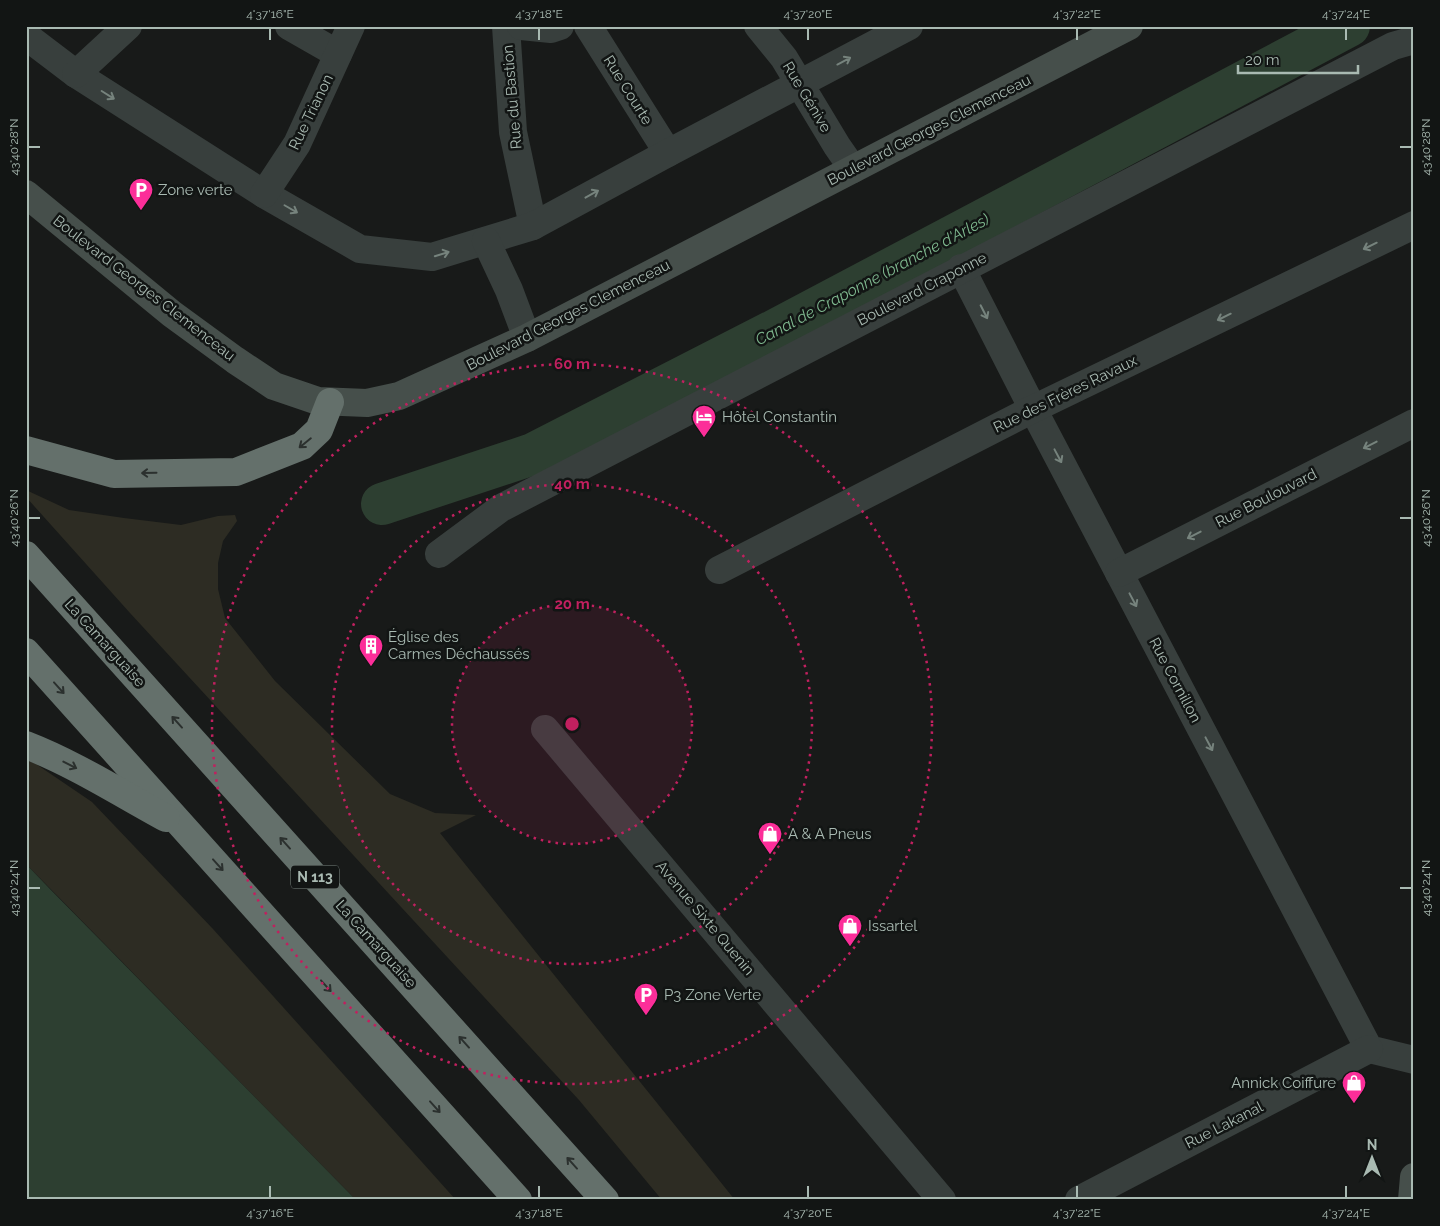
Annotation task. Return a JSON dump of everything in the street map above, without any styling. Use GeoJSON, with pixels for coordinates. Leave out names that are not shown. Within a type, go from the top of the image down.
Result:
{"type":"FeatureCollection","features":[{"type":"Feature","properties":{"kind":"highway"},"geometry":{"type":"LineString","coordinates":[[26,450],[114,474],[236,472],[302,446],[319,430],[330,402]]}},
{"type":"Feature","properties":{"kind":"highway","name":"La Camarguaise"},"geometry":{"type":"LineString","coordinates":[[26,555],[605,1200]]}},
{"type":"Feature","properties":{"kind":"highway"},"geometry":{"type":"LineString","coordinates":[[26,652],[518,1200]]}},
{"type":"Feature","properties":{"kind":"highway"},"geometry":{"type":"LineString","coordinates":[[26,745],[79,770],[185,829]]}},
{"type":"Feature","properties":{"kind":"main road","name":"Boulevard Georges Clemenceau"},"geometry":{"type":"LineString","coordinates":[[26,194],[172,314],[274,386],[318,401],[366,403],[399,396],[527,338],[1129,26]]}},
{"type":"Feature","properties":{"kind":"main road"},"geometry":{"type":"LineString","coordinates":[[1412,1200],[1414,1177]]}},
{"type":"Feature","properties":{"kind":"street"},"geometry":{"type":"LineString","coordinates":[[76,74],[128,26]]}},
{"type":"Feature","properties":{"kind":"street"},"geometry":{"type":"LineString","coordinates":[[289,26],[338,54]]}},
{"type":"Feature","properties":{"kind":"street","name":"Rue Trianon"},"geometry":{"type":"LineString","coordinates":[[264,194],[297,144],[351,26]]}},
{"type":"Feature","properties":{"kind":"street","name":"Rue du Bastion"},"geometry":{"type":"LineString","coordinates":[[506,26],[513,132],[532,226]]}},
{"type":"Feature","properties":{"kind":"street"},"geometry":{"type":"LineString","coordinates":[[521,26],[551,29],[560,26]]}},
{"type":"Feature","properties":{"kind":"street","name":"Rue Courte"},"geometry":{"type":"LineString","coordinates":[[588,26],[668,153]]}},
{"type":"Feature","properties":{"kind":"street","name":"Rue Génive"},"geometry":{"type":"LineString","coordinates":[[758,26],[784,58],[852,169]]}},
{"type":"Feature","properties":{"kind":"street"},"geometry":{"type":"LineString","coordinates":[[26,36],[76,74],[264,194],[360,249],[432,257],[532,226],[801,84],[876,33],[909,26]]}},
{"type":"Feature","properties":{"kind":"street","name":"Boulevard Craponne"},"geometry":{"type":"LineString","coordinates":[[439,554],[501,508],[961,268],[1393,46],[1414,40]]}},
{"type":"Feature","properties":{"kind":"street","name":"Rue des Frères Ravaux"},"geometry":{"type":"LineString","coordinates":[[719,570],[1033,409],[1414,225]]}},
{"type":"Feature","properties":{"kind":"street"},"geometry":{"type":"LineString","coordinates":[[486,241],[509,290],[527,338]]}},
{"type":"Feature","properties":{"kind":"street","name":"Rue Cornillon"},"geometry":{"type":"LineString","coordinates":[[961,268],[1369,1049]]}},
{"type":"Feature","properties":{"kind":"street","name":"Rue Boulouvard"},"geometry":{"type":"LineString","coordinates":[[1119,573],[1414,423]]}},
{"type":"Feature","properties":{"kind":"street","name":"Avenue Sixte Quenin"},"geometry":{"type":"LineString","coordinates":[[545,728],[942,1200]]}},
{"type":"Feature","properties":{"kind":"street"},"geometry":{"type":"LineString","coordinates":[[1369,1049],[1414,1060]]}},
{"type":"Feature","properties":{"kind":"street","name":"Rue Lakanal"},"geometry":{"type":"LineString","coordinates":[[1079,1200],[1369,1049]]}},
{"type":"Feature","properties":{"kind":"shaded area"},"geometry":{"type":"Polygon","coordinates":[[[26,490],[69,510],[181,525],[218,516],[235,515],[237,521],[223,541],[218,563],[218,589],[225,618],[275,681],[390,794],[435,813],[476,815],[440,833],[735,1200],[662,1200],[579,1100],[130,613],[26,497],[26,490]]]}},
{"type":"Feature","properties":{"kind":"shaded area"},"geometry":{"type":"Polygon","coordinates":[[[26,760],[36,764],[92,802],[213,929],[456,1200],[356,1200],[26,864],[26,760]]]}},
{"type":"Feature","properties":{"kind":"shaded area"},"geometry":{"type":"Polygon","coordinates":[[[26,864],[49,888],[356,1200],[26,1200],[26,864]]]}},
{"type":"Feature","properties":{"kind":"waterway","name":"Canal de Craponne (branche d'Arles)"},"geometry":{"type":"LineString","coordinates":[[382,504],[533,454],[781,327],[1349,26]]}},
{"type":"Feature","properties":{"kind":"place","name":"Zone verte"},"geometry":{"type":"Point","coordinates":[141,211]}},
{"type":"Feature","properties":{"kind":"place","name":"Hôtel Constantin"},"geometry":{"type":"Point","coordinates":[704,438]}},
{"type":"Feature","properties":{"kind":"place","name":"Église des Carmes Déchaussés"},"geometry":{"type":"Point","coordinates":[371,667]}},
{"type":"Feature","properties":{"kind":"place","name":"A & A Pneus"},"geometry":{"type":"Point","coordinates":[770,855]}},
{"type":"Feature","properties":{"kind":"place","name":"Issartel"},"geometry":{"type":"Point","coordinates":[850,947]}},
{"type":"Feature","properties":{"kind":"place","name":"P3 Zone Verte"},"geometry":{"type":"Point","coordinates":[646,1016]}},
{"type":"Feature","properties":{"kind":"place","name":"Annick Coiffure"},"geometry":{"type":"Point","coordinates":[1354,1104]}}]}
